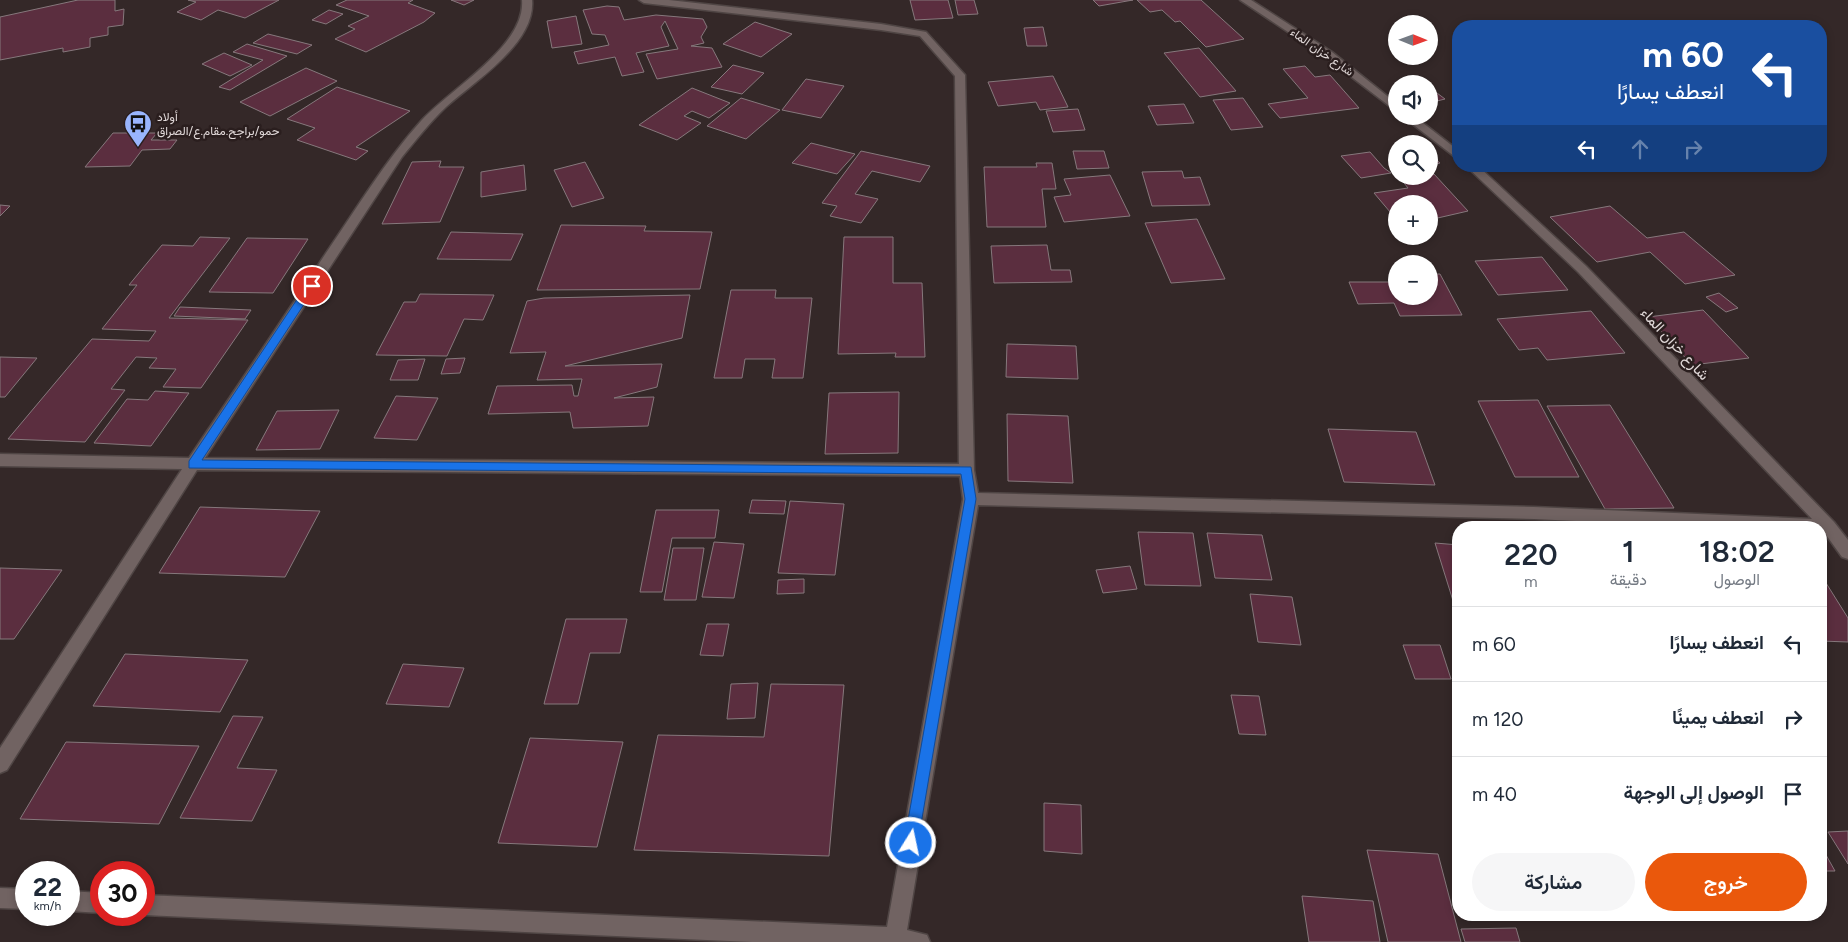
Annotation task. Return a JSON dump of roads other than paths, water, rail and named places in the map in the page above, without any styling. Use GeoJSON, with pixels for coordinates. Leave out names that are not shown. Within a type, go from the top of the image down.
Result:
{"type":"FeatureCollection","features":[{"type":"Feature","properties":{"kind":"street"},"geometry":{"type":"LineString","coordinates":[[0,764],[193,464],[398,155],[421,126],[500,55],[520,30],[527,15],[529,5],[527,0]]}},
{"type":"Feature","properties":{"kind":"street"},"geometry":{"type":"LineString","coordinates":[[644,0],[881,27],[923,34],[960,75],[967,470],[970,499],[895,940]]}},
{"type":"Feature","properties":{"kind":"street","name":"شارع خزان الماء"},"geometry":{"type":"LineString","coordinates":[[1245,0],[1328,54],[1388,102]]}},
{"type":"Feature","properties":{"kind":"street"},"geometry":{"type":"LineString","coordinates":[[1418,125],[1452,151]]}},
{"type":"Feature","properties":{"kind":"street","name":"شارع خزان الماء"},"geometry":{"type":"LineString","coordinates":[[1477,172],[1582,269],[1823,521]]}},
{"type":"Feature","properties":{"kind":"street"},"geometry":{"type":"LineString","coordinates":[[0,460],[193,464],[967,470]]}},
{"type":"Feature","properties":{"kind":"street"},"geometry":{"type":"LineString","coordinates":[[970,499],[1534,513],[1715,521]]}},
{"type":"Feature","properties":{"kind":"street","name":"شارع خزان الماء"},"geometry":{"type":"LineString","coordinates":[[1828,526],[1848,552]]}},
{"type":"Feature","properties":{"kind":"street"},"geometry":{"type":"LineString","coordinates":[[0,898],[15,899]]}},
{"type":"Feature","properties":{"kind":"street"},"geometry":{"type":"LineString","coordinates":[[155,905],[920,942]]}},
{"type":"Feature","properties":{"kind":"place","name":"أولاد حمو/براجح.مقام.ع/الصراق"},"geometry":{"type":"Point","coordinates":[138,148]}}]}
